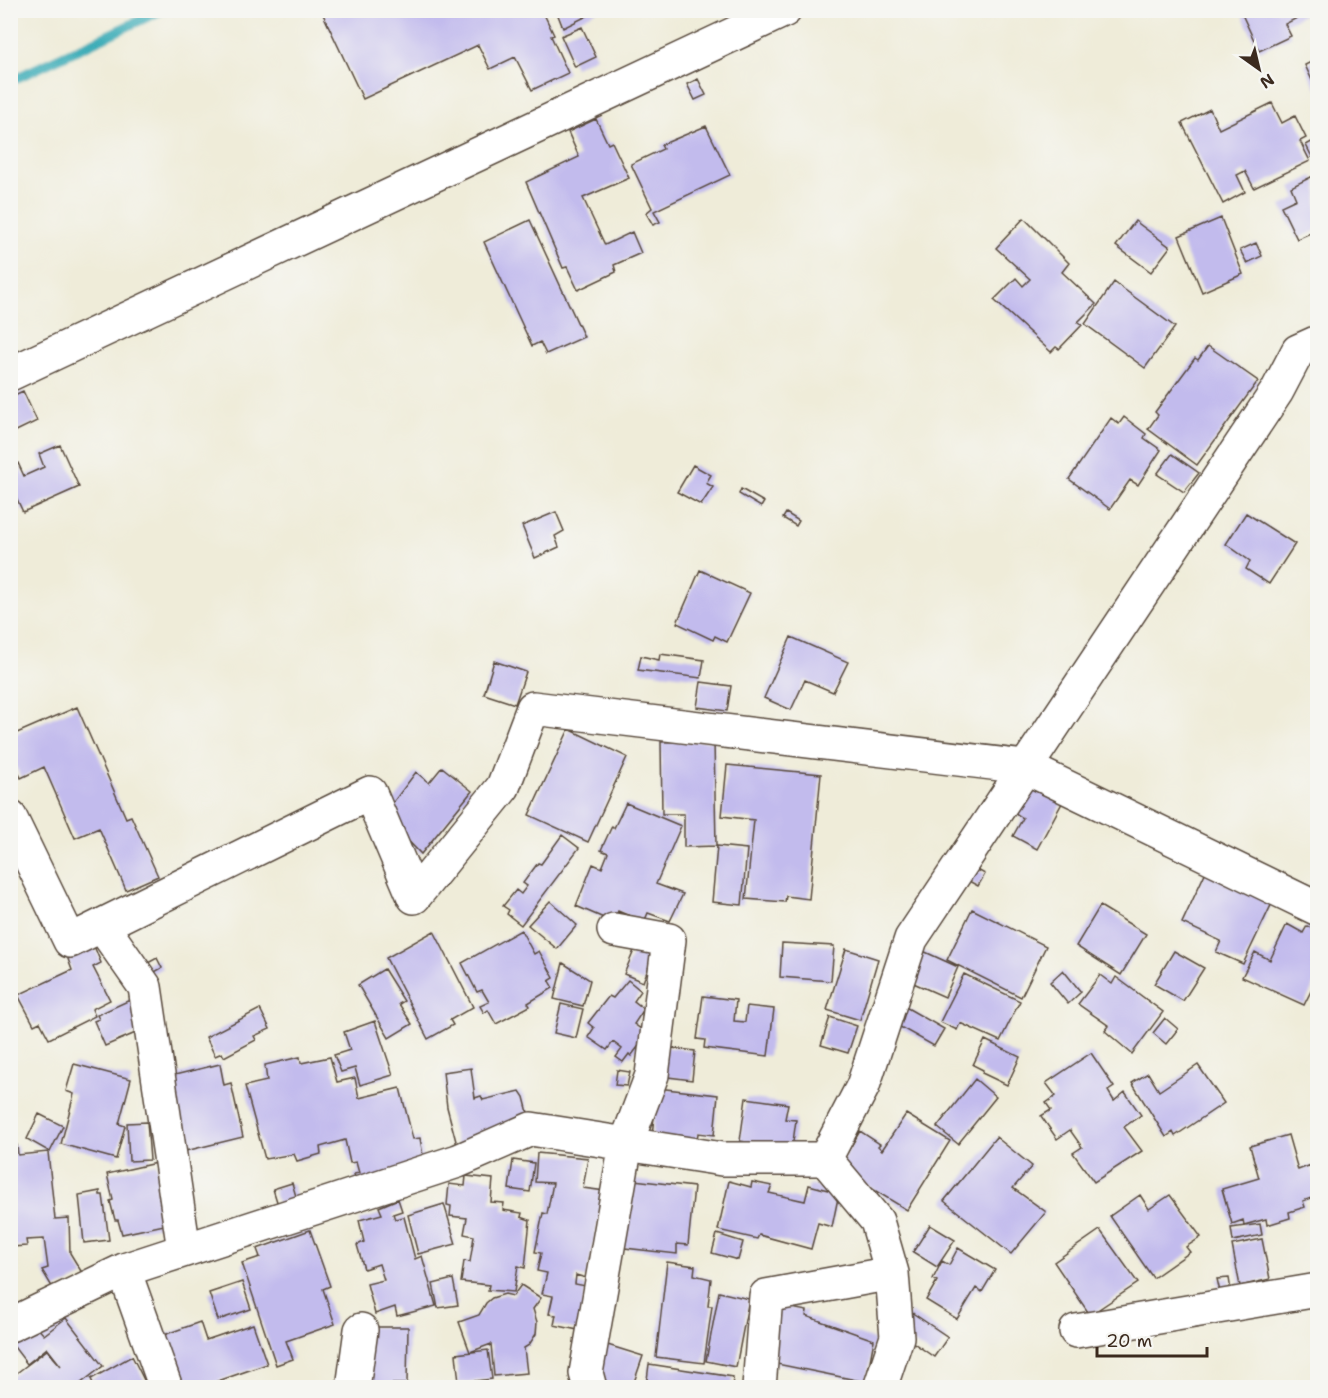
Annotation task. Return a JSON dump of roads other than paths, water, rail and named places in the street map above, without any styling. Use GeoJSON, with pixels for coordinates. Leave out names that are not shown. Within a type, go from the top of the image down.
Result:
{"type":"FeatureCollection","features":[{"type":"Feature","properties":{"kind":"street"},"geometry":{"type":"LineString","coordinates":[[10,374],[785,10]]}},
{"type":"Feature","properties":{"kind":"street"},"geometry":{"type":"LineString","coordinates":[[825,1159],[863,1086],[911,939],[1277,391],[1298,351],[1317,342]]}},
{"type":"Feature","properties":{"kind":"street"},"geometry":{"type":"LineString","coordinates":[[10,817],[70,941],[370,793],[414,897],[503,786],[533,708],[1025,767],[1317,909]]}},
{"type":"Feature","properties":{"kind":"street"},"geometry":{"type":"LineString","coordinates":[[102,927],[145,987],[184,1250]]}},
{"type":"Feature","properties":{"kind":"street"},"geometry":{"type":"LineString","coordinates":[[590,1388],[586,1373],[626,1144],[652,1075],[669,940],[614,930]]}},
{"type":"Feature","properties":{"kind":"street"},"geometry":{"type":"LineString","coordinates":[[10,1325],[124,1270],[458,1161],[531,1129],[722,1159],[825,1159]]}},
{"type":"Feature","properties":{"kind":"street"},"geometry":{"type":"LineString","coordinates":[[825,1159],[877,1221],[892,1273],[897,1337],[880,1388]]}},
{"type":"Feature","properties":{"kind":"street"},"geometry":{"type":"LineString","coordinates":[[124,1270],[166,1388]]}},
{"type":"Feature","properties":{"kind":"street"},"geometry":{"type":"LineString","coordinates":[[759,1388],[766,1296],[892,1273]]}},
{"type":"Feature","properties":{"kind":"street"},"geometry":{"type":"LineString","coordinates":[[1076,1331],[1317,1290]]}},
{"type":"Feature","properties":{"kind":"street"},"geometry":{"type":"LineString","coordinates":[[353,1388],[361,1330]]}},
{"type":"Feature","properties":{"kind":"waterway"},"geometry":{"type":"LineString","coordinates":[[10,81],[162,10]]}}]}
